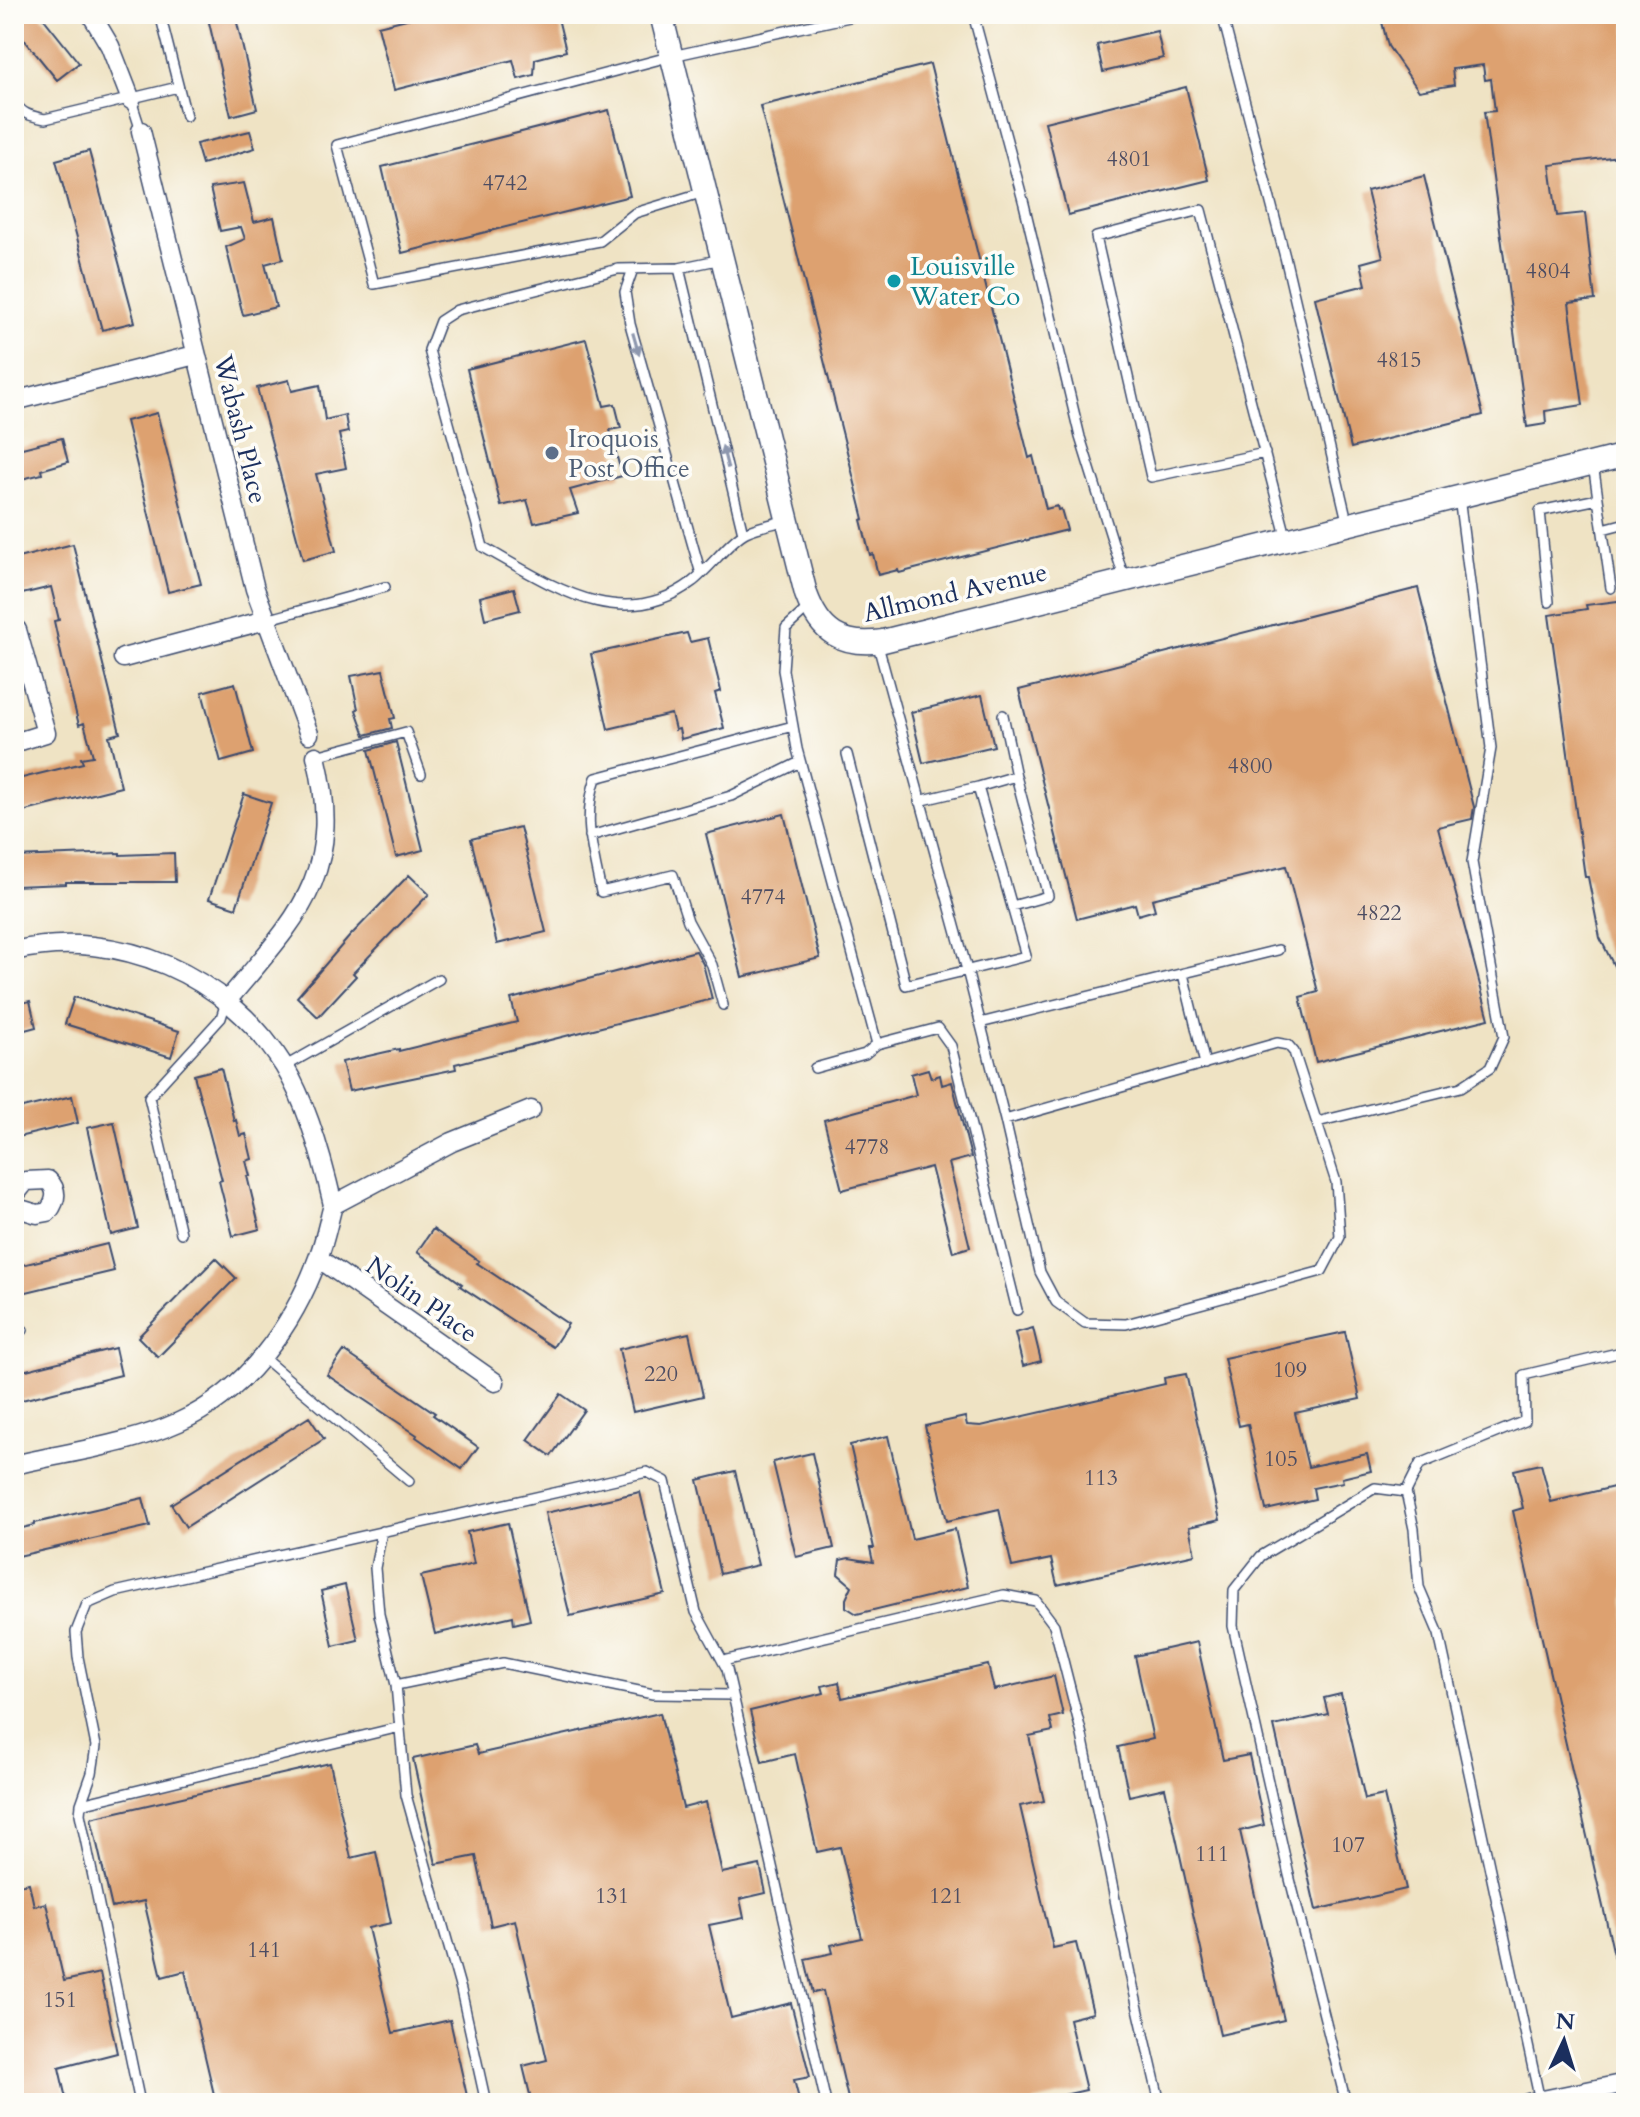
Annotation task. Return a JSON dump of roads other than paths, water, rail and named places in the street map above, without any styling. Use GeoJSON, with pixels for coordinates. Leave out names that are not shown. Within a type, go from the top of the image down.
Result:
{"type":"FeatureCollection","features":[{"type":"Feature","properties":{"kind":"street"},"geometry":{"type":"LineString","coordinates":[[91,14],[110,46],[131,100]]}},
{"type":"Feature","properties":{"kind":"street","name":"Allmond Avenue"},"geometry":{"type":"LineString","coordinates":[[661,14],[810,606],[823,627],[833,635],[852,643],[877,642],[1626,455]]}},
{"type":"Feature","properties":{"kind":"street","name":"Wabash Place"},"geometry":{"type":"LineString","coordinates":[[141,131],[255,589],[309,734]]}},
{"type":"Feature","properties":{"kind":"street"},"geometry":{"type":"LineString","coordinates":[[14,401],[195,355]]}},
{"type":"Feature","properties":{"kind":"street"},"geometry":{"type":"LineString","coordinates":[[123,658],[266,620]]}},
{"type":"Feature","properties":{"kind":"street"},"geometry":{"type":"LineString","coordinates":[[14,631],[17,630],[46,733],[14,743]]}},
{"type":"Feature","properties":{"kind":"street"},"geometry":{"type":"LineString","coordinates":[[226,1002],[291,924],[308,898],[317,875],[324,847],[326,808],[316,756]]}},
{"type":"Feature","properties":{"kind":"street"},"geometry":{"type":"LineString","coordinates":[[14,951],[49,945],[114,948],[156,959],[204,984],[250,1022],[284,1067],[322,1157],[333,1205],[318,1258],[285,1326],[238,1382],[209,1405],[180,1422],[142,1435],[14,1465]]}},
{"type":"Feature","properties":{"kind":"street"},"geometry":{"type":"LineString","coordinates":[[333,1205],[481,1128],[531,1110]]}},
{"type":"Feature","properties":{"kind":"street"},"geometry":{"type":"LineString","coordinates":[[14,1196],[26,1181],[48,1180],[55,1187],[56,1196],[48,1212],[37,1214],[14,1207]]}},
{"type":"Feature","properties":{"kind":"street","name":"Nolin Place"},"geometry":{"type":"LineString","coordinates":[[318,1258],[495,1382]]}},
{"type":"Feature","properties":{"kind":"street"},"geometry":{"type":"LineString","coordinates":[[1534,2102],[1626,2083]]}},
{"type":"Feature","properties":{"kind":"lane"},"geometry":{"type":"LineString","coordinates":[[160,14],[186,116]]}},
{"type":"Feature","properties":{"kind":"lane"},"geometry":{"type":"LineString","coordinates":[[705,191],[635,213],[600,241],[374,284],[337,145],[672,56],[863,14]]}},
{"type":"Feature","properties":{"kind":"lane"},"geometry":{"type":"LineString","coordinates":[[973,14],[1024,204],[1080,437],[1125,581]]}},
{"type":"Feature","properties":{"kind":"lane"},"geometry":{"type":"LineString","coordinates":[[1222,14],[1285,257],[1348,525]]}},
{"type":"Feature","properties":{"kind":"lane"},"geometry":{"type":"LineString","coordinates":[[14,101],[19,110],[45,119],[178,87]]}},
{"type":"Feature","properties":{"kind":"lane"},"geometry":{"type":"LineString","coordinates":[[131,100],[141,131]]}},
{"type":"Feature","properties":{"kind":"lane"},"geometry":{"type":"LineString","coordinates":[[1265,453],[1151,477],[1096,237],[1201,210],[1265,453],[1287,540]]}},
{"type":"Feature","properties":{"kind":"lane"},"geometry":{"type":"LineString","coordinates":[[722,259],[679,268],[618,269],[457,310],[440,321],[429,350],[483,547],[586,601],[619,607],[652,602],[688,585],[743,533],[787,520]]}},
{"type":"Feature","properties":{"kind":"lane"},"geometry":{"type":"LineString","coordinates":[[679,268],[743,533]]}},
{"type":"Feature","properties":{"kind":"lane"},"geometry":{"type":"LineString","coordinates":[[633,269],[625,292],[630,324],[701,574]]}},
{"type":"Feature","properties":{"kind":"lane"},"geometry":{"type":"LineString","coordinates":[[1593,464],[1611,588]]}},
{"type":"Feature","properties":{"kind":"lane"},"geometry":{"type":"LineString","coordinates":[[1317,1122],[1461,1087],[1490,1068],[1504,1037],[1472,862],[1491,748],[1459,497]]}},
{"type":"Feature","properties":{"kind":"lane"},"geometry":{"type":"LineString","coordinates":[[1549,602],[1540,511],[1598,499]]}},
{"type":"Feature","properties":{"kind":"lane"},"geometry":{"type":"LineString","coordinates":[[1603,529],[1626,523]]}},
{"type":"Feature","properties":{"kind":"lane"},"geometry":{"type":"LineString","coordinates":[[266,620],[385,587]]}},
{"type":"Feature","properties":{"kind":"lane"},"geometry":{"type":"LineString","coordinates":[[810,606],[786,628],[783,670],[800,762],[877,1044]]}},
{"type":"Feature","properties":{"kind":"lane"},"geometry":{"type":"LineString","coordinates":[[877,642],[967,970],[1040,1272],[1056,1302],[1085,1323],[1126,1324],[1322,1271],[1340,1237],[1336,1182],[1294,1052],[1288,1045],[1277,1043],[1005,1120]]}},
{"type":"Feature","properties":{"kind":"lane"},"geometry":{"type":"LineString","coordinates":[[1003,715],[1048,896],[1012,906]]}},
{"type":"Feature","properties":{"kind":"lane"},"geometry":{"type":"LineString","coordinates":[[723,1005],[712,965],[688,921],[673,875],[601,892],[587,821],[590,795],[596,778],[793,726]]}},
{"type":"Feature","properties":{"kind":"lane"},"geometry":{"type":"LineString","coordinates":[[316,756],[406,732],[421,774]]}},
{"type":"Feature","properties":{"kind":"lane"},"geometry":{"type":"LineString","coordinates":[[847,754],[906,985],[1026,956],[978,787]]}},
{"type":"Feature","properties":{"kind":"lane"},"geometry":{"type":"LineString","coordinates":[[590,836],[731,796],[800,762]]}},
{"type":"Feature","properties":{"kind":"lane"},"geometry":{"type":"LineString","coordinates":[[919,801],[1016,776]]}},
{"type":"Feature","properties":{"kind":"lane"},"geometry":{"type":"LineString","coordinates":[[980,1023],[1278,950]]}},
{"type":"Feature","properties":{"kind":"lane"},"geometry":{"type":"LineString","coordinates":[[1183,974],[1205,1064]]}},
{"type":"Feature","properties":{"kind":"lane"},"geometry":{"type":"LineString","coordinates":[[284,1067],[439,979]]}},
{"type":"Feature","properties":{"kind":"lane"},"geometry":{"type":"LineString","coordinates":[[181,1233],[149,1097],[221,1018],[226,1002]]}},
{"type":"Feature","properties":{"kind":"lane"},"geometry":{"type":"LineString","coordinates":[[815,1068],[865,1054],[877,1044],[938,1028],[951,1046],[1017,1310]]}},
{"type":"Feature","properties":{"kind":"lane"},"geometry":{"type":"LineString","coordinates":[[1534,2102],[1439,1634],[1419,1587],[1414,1529],[1406,1492],[1420,1464],[1525,1421],[1524,1375],[1626,1351]]}},
{"type":"Feature","properties":{"kind":"lane"},"geometry":{"type":"LineString","coordinates":[[262,1357],[409,1481]]}},
{"type":"Feature","properties":{"kind":"lane"},"geometry":{"type":"LineString","coordinates":[[140,2103],[80,1814],[96,1746],[76,1632],[87,1604],[115,1592],[647,1472],[665,1481],[696,1612],[723,1661],[733,1695],[826,2103]]}},
{"type":"Feature","properties":{"kind":"lane"},"geometry":{"type":"LineString","coordinates":[[1346,2103],[1289,1875],[1233,1626],[1234,1590],[1261,1556],[1375,1488],[1406,1492]]}},
{"type":"Feature","properties":{"kind":"lane"},"geometry":{"type":"LineString","coordinates":[[382,1531],[375,1568],[379,1614],[396,1685],[406,1795],[461,1990],[486,2103]]}},
{"type":"Feature","properties":{"kind":"lane"},"geometry":{"type":"LineString","coordinates":[[723,1661],[1004,1595],[1036,1601],[1054,1625],[1082,1735],[1130,1974],[1160,2103]]}},
{"type":"Feature","properties":{"kind":"lane"},"geometry":{"type":"LineString","coordinates":[[396,1685],[503,1663],[653,1694],[733,1695]]}},
{"type":"Feature","properties":{"kind":"lane"},"geometry":{"type":"LineString","coordinates":[[81,1804],[400,1727]]}},
{"type":"Feature","properties":{"kind":"place","name":"Louisville Water Co"},"geometry":{"type":"Point","coordinates":[894,281]}},
{"type":"Feature","properties":{"kind":"place","name":"Iroquois Post Office"},"geometry":{"type":"Point","coordinates":[552,453]}}]}
